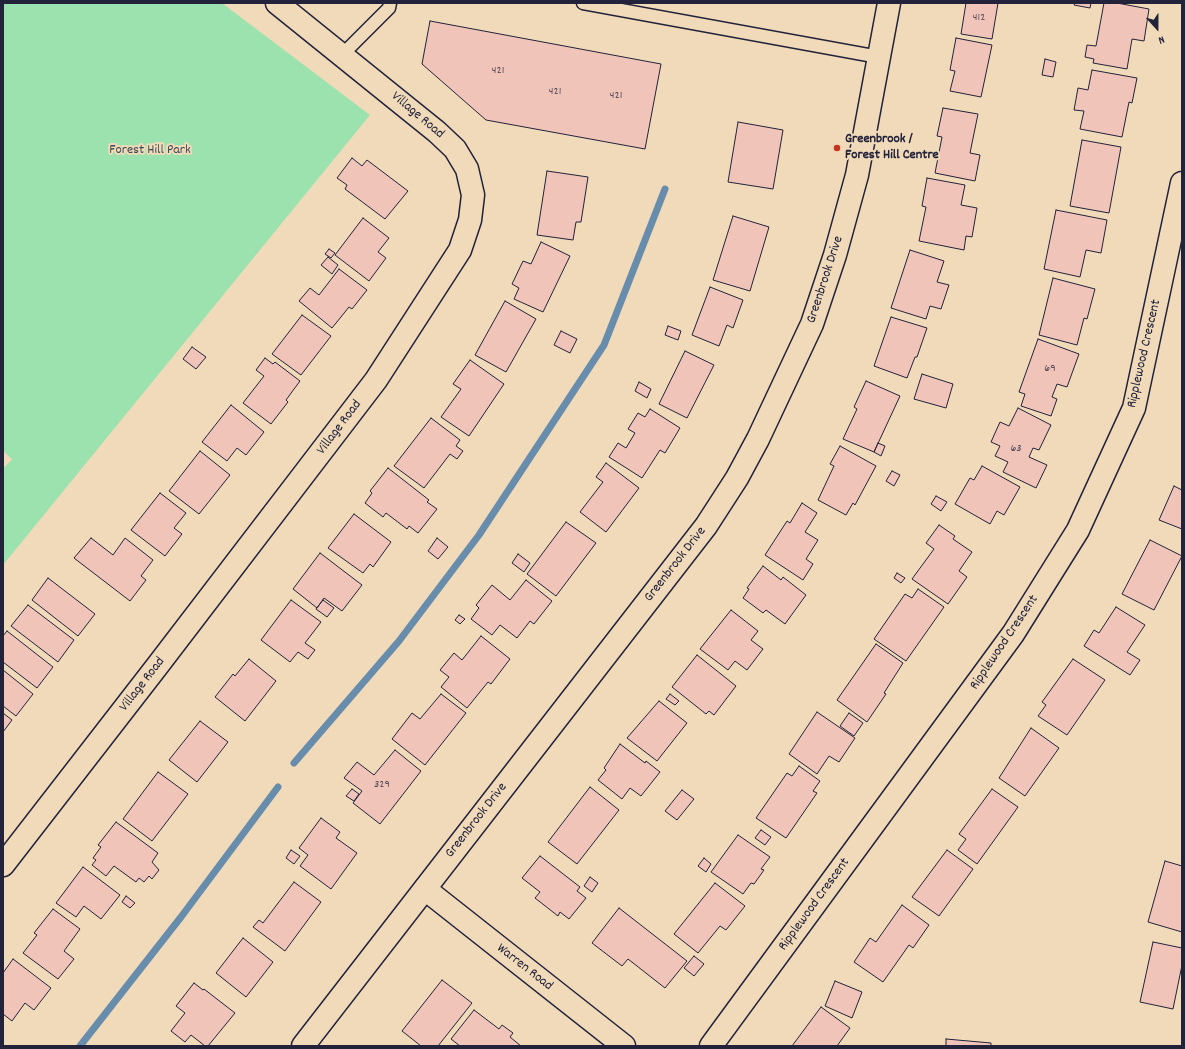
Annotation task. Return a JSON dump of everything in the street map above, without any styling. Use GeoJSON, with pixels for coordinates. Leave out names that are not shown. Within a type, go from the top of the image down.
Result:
{"type":"FeatureCollection","features":[{"type":"Feature","properties":{"kind":"street","name":"Village Road"},"geometry":{"type":"LineString","coordinates":[[3,865],[376,380],[460,250],[470,220],[472,195],[467,168],[455,149],[437,132],[277,3]]}},
{"type":"Feature","properties":{"kind":"street","name":"Greenbrook Drive"},"geometry":{"type":"LineString","coordinates":[[303,1046],[706,526],[737,478],[758,439],[812,324],[835,255],[857,174],[889,3]]}},
{"type":"Feature","properties":{"kind":"street","name":"Ripplewood Crescent"},"geometry":{"type":"LineString","coordinates":[[711,1046],[1013,634],[1078,530],[1134,408],[1182,183]]}},
{"type":"Feature","properties":{"kind":"street","name":"Warren Road"},"geometry":{"type":"LineString","coordinates":[[425,889],[624,1046]]}},
{"type":"Feature","properties":{"kind":"lane"},"geometry":{"type":"LineString","coordinates":[[342,55],[389,8],[390,3]]}},
{"type":"Feature","properties":{"kind":"lane"},"geometry":{"type":"LineString","coordinates":[[583,3],[879,57]]}},
{"type":"Feature","properties":{"kind":"green space","name":"Forest Hill Park"},"geometry":{"type":"Polygon","coordinates":[[[3,3],[222,3],[370,115],[3,565],[3,469],[12,459],[3,451],[3,3]]]}},
{"type":"Feature","properties":{"kind":"building"},"geometry":{"type":"Polygon","coordinates":[[[966,3],[998,3],[992,39],[961,34],[966,3]]]}},
{"type":"Feature","properties":{"kind":"building"},"geometry":{"type":"Polygon","coordinates":[[[1075,3],[1091,3],[1090,8],[1074,5],[1075,3]]]}},
{"type":"Feature","properties":{"kind":"building"},"geometry":{"type":"Polygon","coordinates":[[[1104,3],[1117,3],[1149,9],[1144,41],[1132,39],[1127,69],[1093,63],[1094,59],[1085,57],[1087,45],[1096,46],[1104,3]]]}},
{"type":"Feature","properties":{"kind":"building"},"geometry":{"type":"Polygon","coordinates":[[[430,21],[661,64],[645,149],[486,120],[422,64],[430,21]]]}},
{"type":"Feature","properties":{"kind":"building"},"geometry":{"type":"Polygon","coordinates":[[[956,38],[992,45],[981,97],[950,91],[955,71],[950,70],[956,38]]]}},
{"type":"Feature","properties":{"kind":"building"},"geometry":{"type":"Polygon","coordinates":[[[1045,59],[1056,62],[1053,77],[1042,75],[1045,59]]]}},
{"type":"Feature","properties":{"kind":"building"},"geometry":{"type":"Polygon","coordinates":[[[1092,70],[1137,78],[1132,103],[1129,102],[1122,137],[1080,129],[1084,111],[1074,110],[1078,88],[1088,90],[1092,70]]]}},
{"type":"Feature","properties":{"kind":"building"},"geometry":{"type":"Polygon","coordinates":[[[943,108],[978,114],[970,153],[980,155],[975,181],[935,173],[942,137],[937,136],[943,108]]]}},
{"type":"Feature","properties":{"kind":"building"},"geometry":{"type":"Polygon","coordinates":[[[738,122],[783,130],[773,189],[728,182],[738,122]]]}},
{"type":"Feature","properties":{"kind":"building"},"geometry":{"type":"Polygon","coordinates":[[[1082,140],[1121,147],[1109,213],[1070,206],[1082,140]]]}},
{"type":"Feature","properties":{"kind":"building"},"geometry":{"type":"Polygon","coordinates":[[[352,158],[362,166],[367,160],[408,191],[385,219],[345,189],[347,185],[337,178],[352,158]]]}},
{"type":"Feature","properties":{"kind":"building"},"geometry":{"type":"Polygon","coordinates":[[[547,171],[588,177],[581,222],[576,222],[573,240],[537,235],[547,171]]]}},
{"type":"Feature","properties":{"kind":"building"},"geometry":{"type":"Polygon","coordinates":[[[927,178],[965,185],[961,205],[977,208],[972,237],[966,236],[964,250],[919,241],[926,207],[922,206],[927,178]]]}},
{"type":"Feature","properties":{"kind":"building"},"geometry":{"type":"Polygon","coordinates":[[[1056,210],[1107,220],[1101,253],[1086,250],[1080,277],[1044,269],[1056,210]]]}},
{"type":"Feature","properties":{"kind":"building"},"geometry":{"type":"Polygon","coordinates":[[[733,216],[769,227],[750,291],[713,280],[733,216]]]}},
{"type":"Feature","properties":{"kind":"building"},"geometry":{"type":"Polygon","coordinates":[[[363,218],[389,238],[378,252],[386,258],[369,281],[335,255],[363,218]]]}},
{"type":"Feature","properties":{"kind":"building"},"geometry":{"type":"Polygon","coordinates":[[[541,242],[570,256],[543,312],[514,299],[519,288],[512,284],[523,261],[531,264],[541,242]]]}},
{"type":"Feature","properties":{"kind":"building"},"geometry":{"type":"Polygon","coordinates":[[[329,249],[335,253],[331,258],[325,254],[329,249]]]}},
{"type":"Feature","properties":{"kind":"building"},"geometry":{"type":"Polygon","coordinates":[[[910,250],[944,261],[937,282],[949,285],[941,309],[930,306],[926,319],[891,308],[910,250]]]}},
{"type":"Feature","properties":{"kind":"building"},"geometry":{"type":"Polygon","coordinates":[[[328,257],[338,265],[332,274],[321,265],[328,257]]]}},
{"type":"Feature","properties":{"kind":"building"},"geometry":{"type":"Polygon","coordinates":[[[339,269],[367,290],[352,309],[349,307],[332,328],[299,301],[310,288],[319,295],[339,269]]]}},
{"type":"Feature","properties":{"kind":"building"},"geometry":{"type":"Polygon","coordinates":[[[1053,278],[1095,289],[1087,319],[1084,318],[1077,345],[1039,335],[1053,278]]]}},
{"type":"Feature","properties":{"kind":"building"},"geometry":{"type":"Polygon","coordinates":[[[710,287],[743,300],[733,328],[727,325],[719,346],[692,335],[710,287]]]}},
{"type":"Feature","properties":{"kind":"building"},"geometry":{"type":"Polygon","coordinates":[[[505,301],[536,319],[506,372],[475,355],[505,301]]]}},
{"type":"Feature","properties":{"kind":"building"},"geometry":{"type":"Polygon","coordinates":[[[302,315],[331,336],[301,375],[272,354],[302,315]]]}},
{"type":"Feature","properties":{"kind":"building"},"geometry":{"type":"Polygon","coordinates":[[[891,317],[927,328],[917,357],[915,357],[907,378],[874,366],[891,317]]]}},
{"type":"Feature","properties":{"kind":"building"},"geometry":{"type":"Polygon","coordinates":[[[668,326],[681,331],[678,340],[665,335],[668,326]]]}},
{"type":"Feature","properties":{"kind":"building"},"geometry":{"type":"Polygon","coordinates":[[[561,331],[577,339],[570,353],[554,345],[561,331]]]}},
{"type":"Feature","properties":{"kind":"building"},"geometry":{"type":"Polygon","coordinates":[[[1038,339],[1079,354],[1067,387],[1057,384],[1052,397],[1057,399],[1051,416],[1021,406],[1025,394],[1019,392],[1038,339]]]}},
{"type":"Feature","properties":{"kind":"building"},"geometry":{"type":"Polygon","coordinates":[[[192,347],[206,357],[196,369],[183,359],[192,347]]]}},
{"type":"Feature","properties":{"kind":"building"},"geometry":{"type":"Polygon","coordinates":[[[685,351],[714,365],[687,418],[659,404],[685,351]]]}},
{"type":"Feature","properties":{"kind":"building"},"geometry":{"type":"Polygon","coordinates":[[[265,358],[273,364],[275,362],[300,381],[286,400],[288,402],[271,424],[243,403],[264,376],[256,370],[265,358]]]}},
{"type":"Feature","properties":{"kind":"building"},"geometry":{"type":"Polygon","coordinates":[[[470,360],[504,384],[469,436],[441,417],[461,389],[453,384],[470,360]]]}},
{"type":"Feature","properties":{"kind":"building"},"geometry":{"type":"Polygon","coordinates":[[[922,374],[953,384],[946,408],[914,399],[922,374]]]}},
{"type":"Feature","properties":{"kind":"building"},"geometry":{"type":"Polygon","coordinates":[[[866,381],[900,396],[874,452],[843,439],[857,409],[854,407],[866,381]]]}},
{"type":"Feature","properties":{"kind":"building"},"geometry":{"type":"Polygon","coordinates":[[[639,382],[651,389],[647,398],[635,391],[639,382]]]}},
{"type":"Feature","properties":{"kind":"building"},"geometry":{"type":"Polygon","coordinates":[[[231,405],[264,432],[246,455],[237,448],[227,461],[202,442],[231,405]]]}},
{"type":"Feature","properties":{"kind":"building"},"geometry":{"type":"Polygon","coordinates":[[[1018,408],[1051,425],[1039,450],[1033,448],[1029,457],[1047,465],[1036,488],[1003,472],[1008,462],[995,456],[1000,446],[991,442],[1000,422],[1009,426],[1018,408]]]}},
{"type":"Feature","properties":{"kind":"building"},"geometry":{"type":"Polygon","coordinates":[[[650,409],[680,428],[665,453],[660,450],[642,478],[609,457],[618,443],[626,448],[635,433],[628,429],[638,413],[645,417],[650,409]]]}},
{"type":"Feature","properties":{"kind":"building"},"geometry":{"type":"Polygon","coordinates":[[[431,418],[460,440],[456,446],[463,451],[457,459],[450,454],[424,488],[394,466],[431,418]]]}},
{"type":"Feature","properties":{"kind":"building"},"geometry":{"type":"Polygon","coordinates":[[[878,443],[885,446],[881,456],[874,452],[878,443]]]}},
{"type":"Feature","properties":{"kind":"building"},"geometry":{"type":"Polygon","coordinates":[[[840,446],[876,466],[855,505],[853,503],[846,515],[818,500],[834,466],[830,464],[840,446]]]}},
{"type":"Feature","properties":{"kind":"building"},"geometry":{"type":"Polygon","coordinates":[[[200,451],[230,475],[199,514],[169,491],[200,451]]]}},
{"type":"Feature","properties":{"kind":"building"},"geometry":{"type":"Polygon","coordinates":[[[606,463],[639,488],[606,532],[580,512],[603,482],[596,477],[606,463]]]}},
{"type":"Feature","properties":{"kind":"building"},"geometry":{"type":"Polygon","coordinates":[[[982,466],[1020,487],[1004,515],[997,511],[990,524],[955,504],[970,478],[974,480],[982,466]]]}},
{"type":"Feature","properties":{"kind":"building"},"geometry":{"type":"Polygon","coordinates":[[[388,468],[429,500],[427,502],[437,509],[418,533],[409,526],[407,529],[386,513],[383,517],[365,503],[372,493],[370,491],[388,468]]]}},
{"type":"Feature","properties":{"kind":"building"},"geometry":{"type":"Polygon","coordinates":[[[892,471],[900,475],[894,486],[886,481],[892,471]]]}},
{"type":"Feature","properties":{"kind":"building"},"geometry":{"type":"Polygon","coordinates":[[[1174,486],[1182,490],[1182,529],[1159,520],[1174,486]]]}},
{"type":"Feature","properties":{"kind":"building"},"geometry":{"type":"Polygon","coordinates":[[[160,493],[186,513],[174,528],[182,534],[165,556],[131,530],[160,493]]]}},
{"type":"Feature","properties":{"kind":"building"},"geometry":{"type":"Polygon","coordinates":[[[936,496],[947,502],[941,511],[931,504],[936,496]]]}},
{"type":"Feature","properties":{"kind":"building"},"geometry":{"type":"Polygon","coordinates":[[[802,503],[817,513],[805,532],[818,540],[806,559],[813,564],[803,580],[765,555],[787,521],[790,523],[802,503]]]}},
{"type":"Feature","properties":{"kind":"building"},"geometry":{"type":"Polygon","coordinates":[[[354,514],[391,542],[373,567],[370,564],[363,573],[328,548],[354,514]]]}},
{"type":"Feature","properties":{"kind":"building"},"geometry":{"type":"Polygon","coordinates":[[[566,522],[596,543],[556,596],[527,574],[566,522]]]}},
{"type":"Feature","properties":{"kind":"building"},"geometry":{"type":"Polygon","coordinates":[[[939,525],[955,536],[953,539],[972,552],[959,571],[967,577],[948,604],[912,579],[934,549],[926,543],[939,525]]]}},
{"type":"Feature","properties":{"kind":"building"},"geometry":{"type":"Polygon","coordinates":[[[91,538],[113,555],[125,538],[153,560],[141,576],[146,580],[130,601],[74,558],[91,538]]]}},
{"type":"Feature","properties":{"kind":"building"},"geometry":{"type":"Polygon","coordinates":[[[437,538],[448,547],[438,559],[428,551],[437,538]]]}},
{"type":"Feature","properties":{"kind":"building"},"geometry":{"type":"Polygon","coordinates":[[[1150,540],[1182,556],[1154,610],[1122,594],[1150,540]]]}},
{"type":"Feature","properties":{"kind":"building"},"geometry":{"type":"Polygon","coordinates":[[[320,553],[362,585],[342,611],[324,598],[317,608],[293,589],[320,553]]]}},
{"type":"Feature","properties":{"kind":"building"},"geometry":{"type":"Polygon","coordinates":[[[518,554],[530,563],[524,572],[512,563],[518,554]]]}},
{"type":"Feature","properties":{"kind":"building"},"geometry":{"type":"Polygon","coordinates":[[[763,566],[781,580],[783,577],[806,595],[785,624],[766,610],[763,613],[743,598],[749,589],[747,588],[763,566]]]}},
{"type":"Feature","properties":{"kind":"building"},"geometry":{"type":"Polygon","coordinates":[[[897,573],[905,578],[901,583],[894,578],[897,573]]]}},
{"type":"Feature","properties":{"kind":"building"},"geometry":{"type":"Polygon","coordinates":[[[48,578],[95,614],[78,636],[32,600],[48,578]]]}},
{"type":"Feature","properties":{"kind":"building"},"geometry":{"type":"Polygon","coordinates":[[[526,580],[552,601],[534,624],[530,621],[517,638],[500,625],[492,635],[471,619],[479,608],[476,605],[492,585],[510,600],[526,580]]]}},
{"type":"Feature","properties":{"kind":"building"},"geometry":{"type":"Polygon","coordinates":[[[918,589],[944,607],[906,661],[874,639],[905,594],[912,598],[918,589]]]}},
{"type":"Feature","properties":{"kind":"building"},"geometry":{"type":"Polygon","coordinates":[[[291,600],[321,622],[305,643],[315,650],[308,659],[298,652],[290,662],[261,640],[291,600]]]}},
{"type":"Feature","properties":{"kind":"building"},"geometry":{"type":"Polygon","coordinates":[[[323,600],[334,608],[327,617],[316,609],[323,600]]]}},
{"type":"Feature","properties":{"kind":"building"},"geometry":{"type":"Polygon","coordinates":[[[28,605],[74,640],[58,662],[11,626],[28,605]]]}},
{"type":"Feature","properties":{"kind":"building"},"geometry":{"type":"Polygon","coordinates":[[[1116,607],[1145,625],[1127,652],[1140,660],[1130,675],[1084,646],[1094,630],[1099,633],[1116,607]]]}},
{"type":"Feature","properties":{"kind":"building"},"geometry":{"type":"Polygon","coordinates":[[[731,610],[758,631],[751,640],[763,649],[747,670],[735,661],[728,670],[700,649],[731,610]]]}},
{"type":"Feature","properties":{"kind":"building"},"geometry":{"type":"Polygon","coordinates":[[[459,615],[465,619],[460,624],[455,620],[459,615]]]}},
{"type":"Feature","properties":{"kind":"building"},"geometry":{"type":"Polygon","coordinates":[[[7,631],[53,667],[37,688],[3,662],[3,636],[7,631]]]}},
{"type":"Feature","properties":{"kind":"building"},"geometry":{"type":"Polygon","coordinates":[[[481,636],[510,659],[491,684],[488,682],[467,708],[441,687],[449,677],[440,670],[454,653],[462,660],[481,636]]]}},
{"type":"Feature","properties":{"kind":"building"},"geometry":{"type":"Polygon","coordinates":[[[876,644],[903,663],[884,693],[886,694],[867,722],[837,700],[876,644]]]}},
{"type":"Feature","properties":{"kind":"building"},"geometry":{"type":"Polygon","coordinates":[[[697,655],[736,686],[714,715],[709,711],[706,714],[672,687],[697,655]]]}},
{"type":"Feature","properties":{"kind":"building"},"geometry":{"type":"Polygon","coordinates":[[[249,659],[276,681],[245,721],[215,697],[233,674],[235,676],[249,659]]]}},
{"type":"Feature","properties":{"kind":"building"},"geometry":{"type":"Polygon","coordinates":[[[1073,659],[1105,680],[1067,735],[1038,716],[1046,705],[1042,702],[1073,659]]]}},
{"type":"Feature","properties":{"kind":"building"},"geometry":{"type":"Polygon","coordinates":[[[3,670],[33,694],[16,716],[3,706],[3,670]]]}},
{"type":"Feature","properties":{"kind":"building"},"geometry":{"type":"Polygon","coordinates":[[[441,694],[466,713],[425,765],[392,739],[412,713],[420,719],[441,694]]]}},
{"type":"Feature","properties":{"kind":"building"},"geometry":{"type":"Polygon","coordinates":[[[670,694],[679,701],[675,705],[666,699],[670,694]]]}},
{"type":"Feature","properties":{"kind":"building"},"geometry":{"type":"Polygon","coordinates":[[[659,701],[687,723],[657,761],[627,738],[659,701]]]}},
{"type":"Feature","properties":{"kind":"building"},"geometry":{"type":"Polygon","coordinates":[[[817,712],[855,738],[839,762],[829,756],[817,774],[789,754],[817,712]]]}},
{"type":"Feature","properties":{"kind":"building"},"geometry":{"type":"Polygon","coordinates":[[[3,713],[12,720],[3,732],[3,713]]]}},
{"type":"Feature","properties":{"kind":"building"},"geometry":{"type":"Polygon","coordinates":[[[849,713],[863,723],[854,736],[840,726],[849,713]]]}},
{"type":"Feature","properties":{"kind":"building"},"geometry":{"type":"Polygon","coordinates":[[[200,721],[228,742],[197,782],[169,760],[200,721]]]}},
{"type":"Feature","properties":{"kind":"building"},"geometry":{"type":"Polygon","coordinates":[[[1031,728],[1059,748],[1025,796],[999,778],[1031,728]]]}},
{"type":"Feature","properties":{"kind":"building"},"geometry":{"type":"Polygon","coordinates":[[[620,744],[645,763],[646,761],[660,772],[641,796],[630,788],[622,799],[598,780],[606,770],[604,768],[620,744]]]}},
{"type":"Feature","properties":{"kind":"building"},"geometry":{"type":"Polygon","coordinates":[[[395,750],[421,771],[380,824],[353,803],[362,791],[344,778],[357,762],[374,775],[395,750]]]}},
{"type":"Feature","properties":{"kind":"building"},"geometry":{"type":"Polygon","coordinates":[[[799,766],[820,781],[813,791],[817,793],[786,838],[756,818],[787,773],[792,776],[799,766]]]}},
{"type":"Feature","properties":{"kind":"building"},"geometry":{"type":"Polygon","coordinates":[[[158,772],[188,794],[152,841],[123,819],[158,772]]]}},
{"type":"Feature","properties":{"kind":"building"},"geometry":{"type":"Polygon","coordinates":[[[590,787],[619,810],[577,864],[548,842],[590,787]]]}},
{"type":"Feature","properties":{"kind":"building"},"geometry":{"type":"Polygon","coordinates":[[[352,789],[359,794],[354,801],[346,796],[352,789]]]}},
{"type":"Feature","properties":{"kind":"building"},"geometry":{"type":"Polygon","coordinates":[[[992,789],[1018,807],[977,864],[958,850],[966,839],[959,834],[992,789]]]}},
{"type":"Feature","properties":{"kind":"building"},"geometry":{"type":"Polygon","coordinates":[[[682,790],[694,799],[677,820],[665,811],[682,790]]]}},
{"type":"Feature","properties":{"kind":"building"},"geometry":{"type":"Polygon","coordinates":[[[321,818],[340,832],[336,838],[357,853],[331,889],[300,866],[308,855],[299,848],[321,818]]]}},
{"type":"Feature","properties":{"kind":"building"},"geometry":{"type":"Polygon","coordinates":[[[116,822],[158,853],[152,862],[159,870],[152,879],[149,876],[144,882],[139,878],[136,882],[114,866],[106,876],[92,865],[96,860],[93,858],[101,847],[98,845],[116,822]]]}},
{"type":"Feature","properties":{"kind":"building"},"geometry":{"type":"Polygon","coordinates":[[[761,830],[771,837],[765,845],[755,838],[761,830]]]}},
{"type":"Feature","properties":{"kind":"building"},"geometry":{"type":"Polygon","coordinates":[[[738,835],[770,857],[761,869],[764,870],[754,884],[751,883],[743,894],[711,872],[738,835]]]}},
{"type":"Feature","properties":{"kind":"building"},"geometry":{"type":"Polygon","coordinates":[[[291,850],[300,856],[294,864],[286,858],[291,850]]]}},
{"type":"Feature","properties":{"kind":"building"},"geometry":{"type":"Polygon","coordinates":[[[947,850],[973,869],[939,916],[912,897],[947,850]]]}},
{"type":"Feature","properties":{"kind":"building"},"geometry":{"type":"Polygon","coordinates":[[[540,856],[580,887],[577,891],[586,898],[569,919],[560,912],[558,916],[535,898],[540,892],[522,878],[540,856]]]}},
{"type":"Feature","properties":{"kind":"building"},"geometry":{"type":"Polygon","coordinates":[[[704,858],[711,864],[706,872],[698,866],[704,858]]]}},
{"type":"Feature","properties":{"kind":"building"},"geometry":{"type":"Polygon","coordinates":[[[1165,861],[1182,866],[1182,932],[1148,922],[1165,861]]]}},
{"type":"Feature","properties":{"kind":"building"},"geometry":{"type":"Polygon","coordinates":[[[83,867],[120,895],[101,919],[84,906],[76,917],[56,903],[83,867]]]}},
{"type":"Feature","properties":{"kind":"building"},"geometry":{"type":"Polygon","coordinates":[[[590,877],[598,883],[592,892],[584,886],[590,877]]]}},
{"type":"Feature","properties":{"kind":"building"},"geometry":{"type":"Polygon","coordinates":[[[294,882],[321,902],[285,951],[253,927],[259,920],[263,923],[294,882]]]}},
{"type":"Feature","properties":{"kind":"building"},"geometry":{"type":"Polygon","coordinates":[[[715,883],[745,906],[726,930],[720,926],[698,953],[674,934],[715,883]]]}},
{"type":"Feature","properties":{"kind":"building"},"geometry":{"type":"Polygon","coordinates":[[[126,896],[135,903],[130,908],[122,902],[126,896]]]}},
{"type":"Feature","properties":{"kind":"building"},"geometry":{"type":"Polygon","coordinates":[[[902,905],[929,925],[913,948],[909,945],[883,982],[854,962],[870,938],[876,942],[902,905]]]}},
{"type":"Feature","properties":{"kind":"building"},"geometry":{"type":"Polygon","coordinates":[[[619,908],[687,961],[665,988],[628,959],[622,966],[592,943],[619,908]]]}},
{"type":"Feature","properties":{"kind":"building"},"geometry":{"type":"Polygon","coordinates":[[[53,909],[80,929],[64,951],[74,959],[58,979],[23,953],[37,935],[34,933],[53,909]]]}},
{"type":"Feature","properties":{"kind":"building"},"geometry":{"type":"Polygon","coordinates":[[[243,938],[273,962],[246,997],[216,973],[243,938]]]}},
{"type":"Feature","properties":{"kind":"building"},"geometry":{"type":"Polygon","coordinates":[[[1153,942],[1182,948],[1182,965],[1173,1009],[1140,1002],[1153,942]]]}},
{"type":"Feature","properties":{"kind":"building"},"geometry":{"type":"Polygon","coordinates":[[[694,956],[704,964],[694,976],[684,968],[694,956]]]}},
{"type":"Feature","properties":{"kind":"building"},"geometry":{"type":"Polygon","coordinates":[[[13,959],[51,988],[34,1010],[25,1003],[12,1021],[3,1014],[3,973],[13,959]]]}},
{"type":"Feature","properties":{"kind":"building"},"geometry":{"type":"Polygon","coordinates":[[[442,980],[472,1003],[438,1046],[421,1046],[402,1031],[442,980]]]}},
{"type":"Feature","properties":{"kind":"building"},"geometry":{"type":"Polygon","coordinates":[[[835,981],[862,992],[852,1018],[825,1006],[835,981]]]}},
{"type":"Feature","properties":{"kind":"building"},"geometry":{"type":"Polygon","coordinates":[[[194,983],[235,1013],[208,1046],[205,1046],[191,1035],[185,1042],[171,1031],[185,1013],[176,1006],[194,983]]]}},
{"type":"Feature","properties":{"kind":"building"},"geometry":{"type":"Polygon","coordinates":[[[821,1007],[850,1028],[837,1046],[792,1046],[821,1007]]]}},
{"type":"Feature","properties":{"kind":"building"},"geometry":{"type":"Polygon","coordinates":[[[474,1010],[499,1029],[502,1025],[513,1033],[510,1037],[521,1046],[460,1046],[451,1039],[474,1010]]]}},
{"type":"Feature","properties":{"kind":"building"},"geometry":{"type":"Polygon","coordinates":[[[946,1039],[991,1043],[991,1046],[946,1046],[946,1039]]]}},
{"type":"Feature","properties":{"kind":"waterway"},"geometry":{"type":"LineString","coordinates":[[294,763],[399,641],[479,535],[604,345],[665,189]]}},
{"type":"Feature","properties":{"kind":"waterway"},"geometry":{"type":"LineString","coordinates":[[80,1046],[181,917],[278,787]]}},
{"type":"Feature","properties":{"kind":"place","name":"Greenbrook / Forest Hill Centre"},"geometry":{"type":"Point","coordinates":[837,148]}}]}
